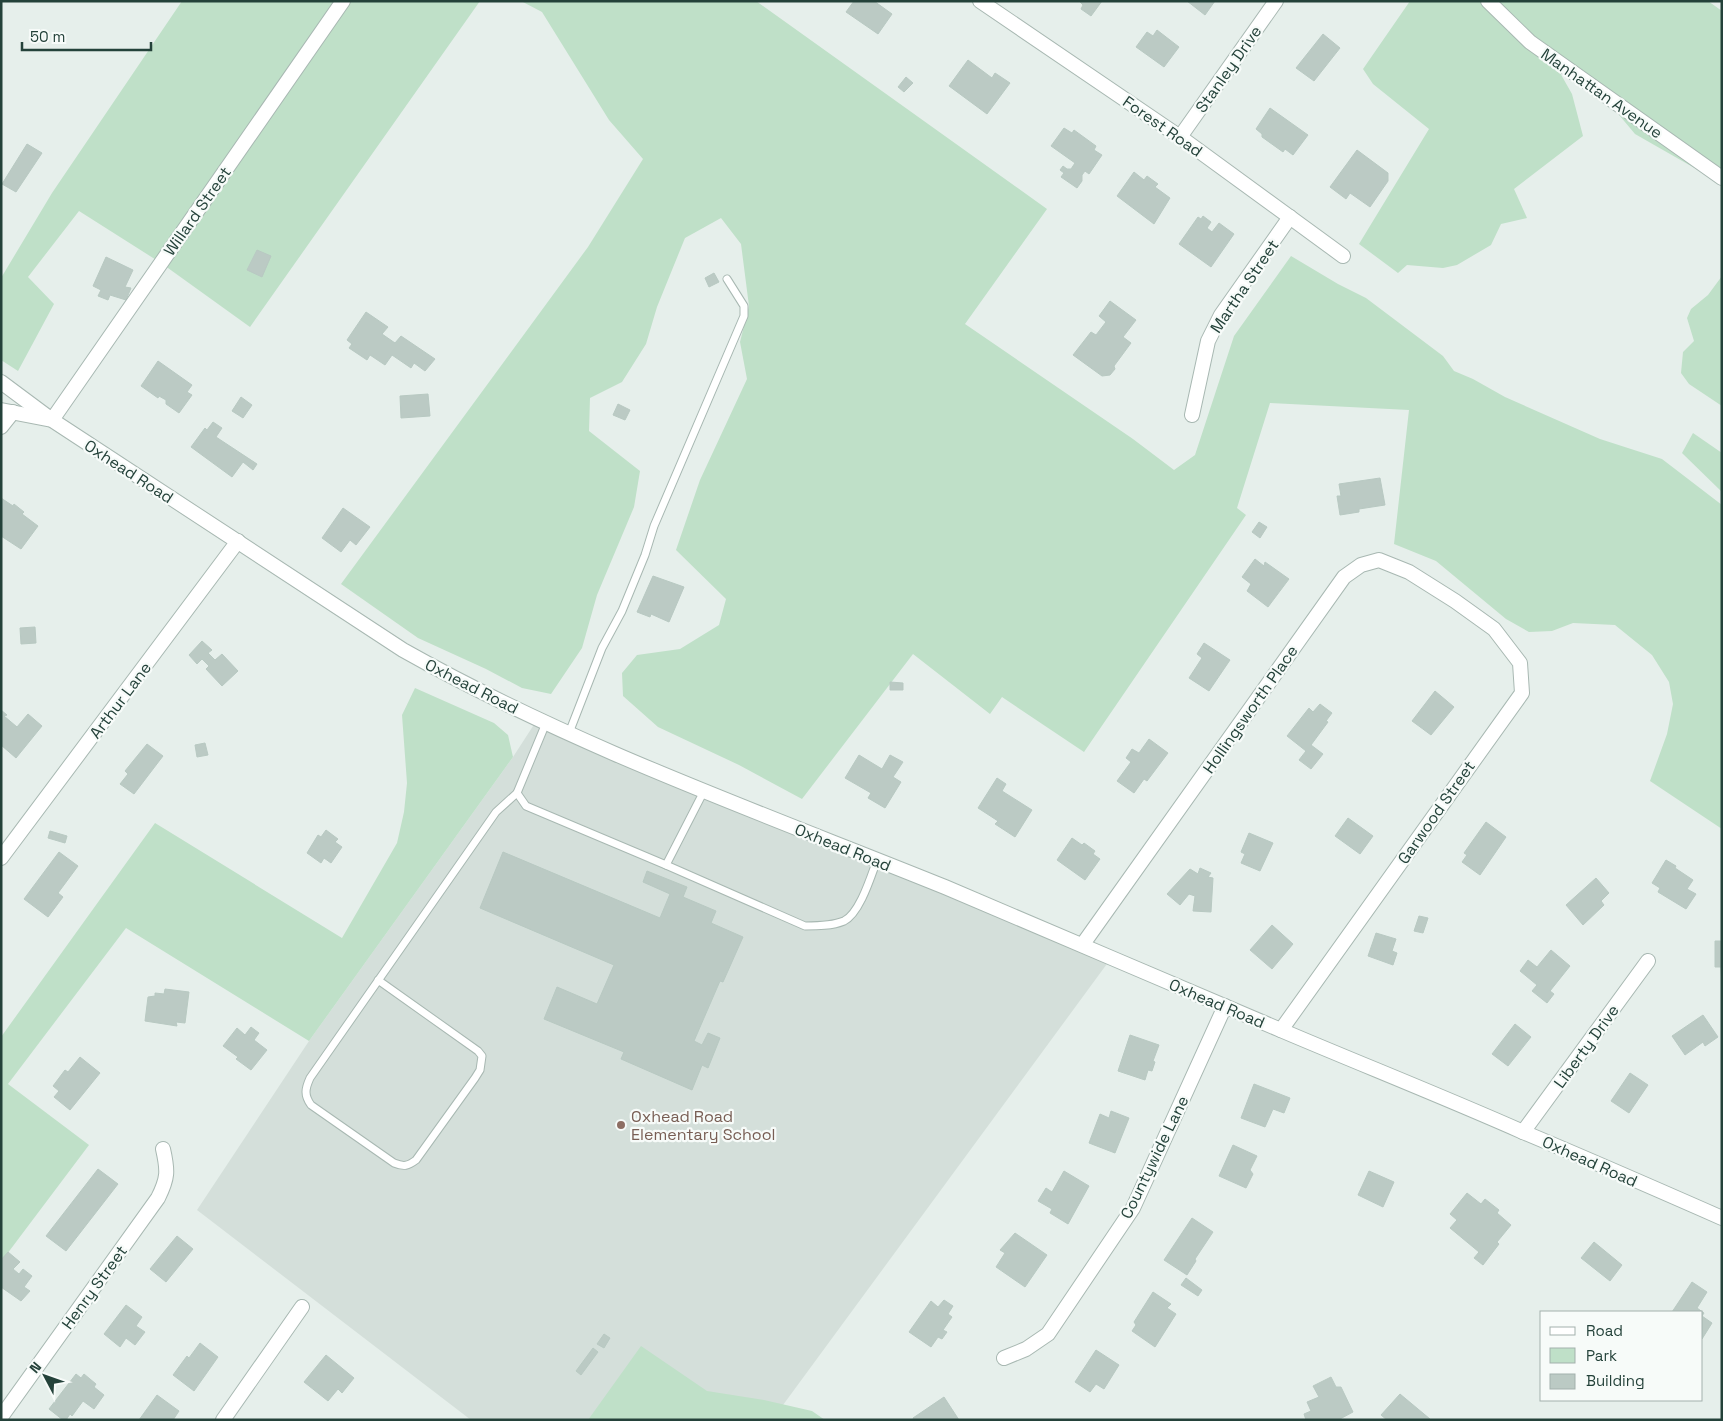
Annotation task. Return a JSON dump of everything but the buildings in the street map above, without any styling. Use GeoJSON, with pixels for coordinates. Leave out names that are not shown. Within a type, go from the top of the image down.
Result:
{"type":"FeatureCollection","features":[{"type":"Feature","properties":{"kind":"street","name":"Willard Street"},"geometry":{"type":"LineString","coordinates":[[52,420],[343,1]]}},
{"type":"Feature","properties":{"kind":"street","name":"Forest Road"},"geometry":{"type":"LineString","coordinates":[[980,1],[1180,137],[1342,256]]}},
{"type":"Feature","properties":{"kind":"street","name":"Stanley Drive"},"geometry":{"type":"LineString","coordinates":[[1180,137],[1276,1]]}},
{"type":"Feature","properties":{"kind":"street","name":"Manhattan Avenue"},"geometry":{"type":"LineString","coordinates":[[1488,1],[1530,42],[1722,178]]}},
{"type":"Feature","properties":{"kind":"street","name":"Martha Street"},"geometry":{"type":"LineString","coordinates":[[1192,415],[1208,341],[1221,316],[1290,218]]}},
{"type":"Feature","properties":{"kind":"street"},"geometry":{"type":"LineString","coordinates":[[1,382],[52,420]]}},
{"type":"Feature","properties":{"kind":"street"},"geometry":{"type":"LineString","coordinates":[[1,427],[7,411]]}},
{"type":"Feature","properties":{"kind":"street","name":"Oxhead Road"},"geometry":{"type":"LineString","coordinates":[[7,411],[52,420],[403,650],[461,683],[546,723],[704,791],[1083,944],[1722,1218]]}},
{"type":"Feature","properties":{"kind":"street","name":"Arthur Lane"},"geometry":{"type":"LineString","coordinates":[[1,858],[238,541]]}},
{"type":"Feature","properties":{"kind":"street","name":"Hollingsworth Place"},"geometry":{"type":"LineString","coordinates":[[1083,944],[1344,577],[1361,565],[1379,560],[1409,572],[1455,601]]}},
{"type":"Feature","properties":{"kind":"street","name":"Garwood Street"},"geometry":{"type":"LineString","coordinates":[[1281,1030],[1522,693],[1520,663],[1494,629],[1455,601]]}},
{"type":"Feature","properties":{"kind":"street","name":"Liberty Drive"},"geometry":{"type":"LineString","coordinates":[[1523,1132],[1648,961]]}},
{"type":"Feature","properties":{"kind":"street","name":"Countywide Lane"},"geometry":{"type":"LineString","coordinates":[[1004,1358],[1026,1349],[1048,1334],[1133,1208],[1224,1006]]}},
{"type":"Feature","properties":{"kind":"street","name":"Henry Street"},"geometry":{"type":"LineString","coordinates":[[1,1417],[158,1198],[166,1181],[167,1165],[163,1149]]}},
{"type":"Feature","properties":{"kind":"street"},"geometry":{"type":"LineString","coordinates":[[223,1420],[302,1307]]}},
{"type":"Feature","properties":{"kind":"lane"},"geometry":{"type":"LineString","coordinates":[[569,733],[602,648],[622,611],[645,555],[654,526],[744,316],[744,306],[726,279]]}},
{"type":"Feature","properties":{"kind":"lane"},"geometry":{"type":"LineString","coordinates":[[378,980],[478,1051],[482,1056],[480,1070],[475,1078],[416,1160],[408,1166],[394,1163],[312,1105],[307,1098],[305,1088],[310,1078],[378,980],[496,812],[518,793],[546,723]]}},
{"type":"Feature","properties":{"kind":"lane"},"geometry":{"type":"LineString","coordinates":[[666,864],[704,791]]}},
{"type":"Feature","properties":{"kind":"lane"},"geometry":{"type":"LineString","coordinates":[[518,793],[526,806],[666,864],[805,926],[824,926],[845,920],[859,905],[877,860]]}},
{"type":"Feature","properties":{"kind":"shaded area","name":"Oxhead Road Elementary School"},"geometry":{"type":"Polygon","coordinates":[[[535,723],[1112,957],[772,1420],[471,1420],[197,1210],[309,1041],[513,757],[535,723]]]}},
{"type":"Feature","properties":{"kind":"green space"},"geometry":{"type":"Polygon","coordinates":[[[182,1],[480,1],[250,327],[161,263],[79,211],[28,277],[54,304],[18,371],[1,360],[1,278],[52,193],[182,1]]]}},
{"type":"Feature","properties":{"kind":"green space"},"geometry":{"type":"Polygon","coordinates":[[[521,1],[756,1],[1047,209],[965,324],[1133,439],[1174,470],[1195,455],[1234,336],[1291,256],[1366,298],[1443,356],[1454,371],[1473,379],[1505,397],[1600,439],[1662,459],[1722,505],[1722,829],[1650,781],[1667,734],[1673,704],[1669,682],[1652,655],[1615,625],[1573,623],[1552,631],[1529,632],[1506,619],[1436,561],[1394,544],[1409,410],[1270,403],[1237,508],[1246,515],[1084,752],[1002,697],[990,714],[913,654],[802,799],[739,765],[658,727],[623,696],[622,673],[637,655],[680,649],[719,625],[726,599],[676,550],[700,480],[747,379],[740,342],[749,306],[741,244],[721,218],[685,238],[657,307],[646,344],[622,382],[590,398],[589,431],[640,471],[634,507],[597,595],[582,648],[551,694],[522,688],[486,669],[418,638],[341,584],[588,247],[643,159],[609,120],[542,12],[521,1]]]}},
{"type":"Feature","properties":{"kind":"green space"},"geometry":{"type":"Polygon","coordinates":[[[1410,1],[1708,1],[1722,11],[1722,181],[1698,170],[1635,134],[1594,85],[1542,41],[1572,94],[1583,136],[1514,189],[1527,218],[1501,224],[1491,245],[1457,265],[1443,268],[1407,265],[1398,273],[1359,244],[1429,129],[1373,84],[1363,69],[1410,1]]]}},
{"type":"Feature","properties":{"kind":"green space"},"geometry":{"type":"Polygon","coordinates":[[[1722,276],[1722,406],[1689,384],[1681,373],[1683,352],[1694,341],[1687,318],[1691,309],[1708,295],[1722,276]]]}},
{"type":"Feature","properties":{"kind":"green space"},"geometry":{"type":"Polygon","coordinates":[[[1693,433],[1722,453],[1722,492],[1682,453],[1693,433]]]}},
{"type":"Feature","properties":{"kind":"green space"},"geometry":{"type":"Polygon","coordinates":[[[415,688],[494,723],[508,735],[513,757],[309,1041],[126,928],[8,1084],[89,1145],[1,1262],[1,1037],[155,823],[342,938],[397,843],[404,812],[407,783],[402,715],[415,688]]]}},
{"type":"Feature","properties":{"kind":"green space"},"geometry":{"type":"Polygon","coordinates":[[[641,1346],[707,1391],[764,1400],[812,1411],[825,1420],[588,1420],[641,1346]]]}},
{"type":"Feature","properties":{"kind":"place","name":"Oxhead Road Elementary School"},"geometry":{"type":"Point","coordinates":[621,1125]}}]}
